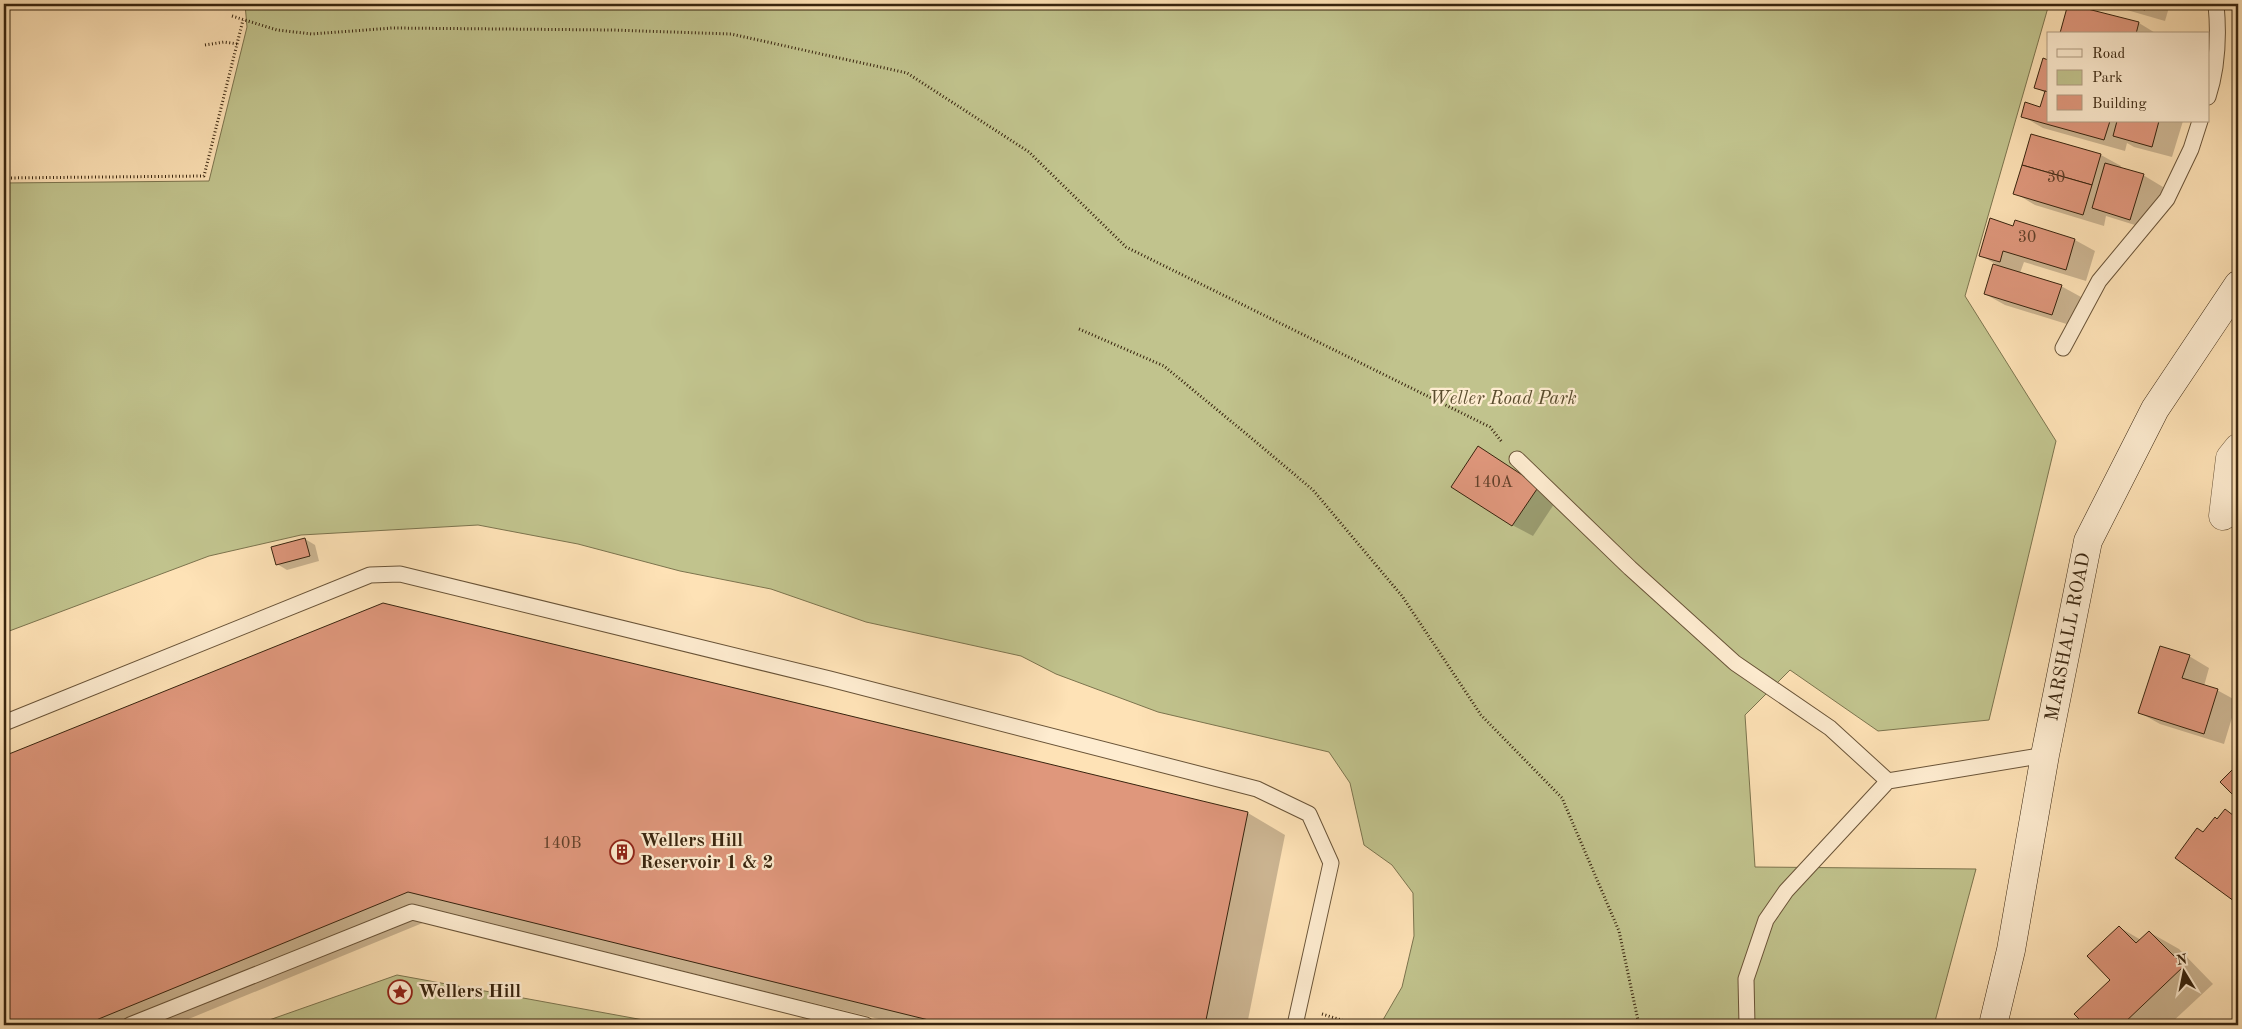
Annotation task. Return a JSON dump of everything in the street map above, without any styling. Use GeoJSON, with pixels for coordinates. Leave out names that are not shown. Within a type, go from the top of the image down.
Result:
{"type":"FeatureCollection","features":[{"type":"Feature","properties":{"kind":"main road","name":"MARSHALL ROAD"},"geometry":{"type":"LineString","coordinates":[[1993,1025],[2011,950],[2045,755],[2088,541],[2155,408],[2238,285]]}},
{"type":"Feature","properties":{"kind":"main road"},"geometry":{"type":"LineString","coordinates":[[2223,516],[2230,458],[2238,448]]}},
{"type":"Feature","properties":{"kind":"lane"},"geometry":{"type":"LineString","coordinates":[[2210,91],[2214,79],[2219,32],[2216,4]]}},
{"type":"Feature","properties":{"kind":"lane"},"geometry":{"type":"LineString","coordinates":[[2063,348],[2099,281],[2167,198],[2191,150],[2200,122]]}},
{"type":"Feature","properties":{"kind":"lane"},"geometry":{"type":"LineString","coordinates":[[1517,459],[1630,568],[1734,663],[1830,728],[1888,781]]}},
{"type":"Feature","properties":{"kind":"lane"},"geometry":{"type":"LineString","coordinates":[[4,723],[370,575],[400,574],[840,681],[1257,789],[1309,814],[1331,863],[1296,1025]]}},
{"type":"Feature","properties":{"kind":"lane"},"geometry":{"type":"LineString","coordinates":[[1747,1025],[1746,979],[1766,920],[1786,891],[1888,781],[2045,755]]}},
{"type":"Feature","properties":{"kind":"lane"},"geometry":{"type":"LineString","coordinates":[[130,1025],[412,912],[866,1025]]}},
{"type":"Feature","properties":{"kind":"path"},"geometry":{"type":"LineString","coordinates":[[232,16],[278,30],[312,34],[392,28],[612,30],[731,34],[907,73],[1029,152],[1126,247],[1490,427],[1517,459]]}},
{"type":"Feature","properties":{"kind":"path"},"geometry":{"type":"LineString","coordinates":[[4,178],[204,176],[243,20]]}},
{"type":"Feature","properties":{"kind":"path"},"geometry":{"type":"LineString","coordinates":[[206,45],[224,42],[238,44]]}},
{"type":"Feature","properties":{"kind":"path"},"geometry":{"type":"LineString","coordinates":[[1079,329],[1164,366],[1313,490],[1402,596],[1480,715],[1562,798],[1619,931],[1639,1025]]}},
{"type":"Feature","properties":{"kind":"path"},"geometry":{"type":"LineString","coordinates":[[1300,1006],[1357,1025]]}},
{"type":"Feature","properties":{"kind":"green space","name":"Weller Road Park"},"geometry":{"type":"Polygon","coordinates":[[[245,4],[2049,4],[1965,296],[2056,441],[1989,720],[1878,731],[1790,670],[1745,715],[1755,867],[1976,869],[1934,1025],[1380,1025],[1402,987],[1414,936],[1413,893],[1392,865],[1364,845],[1350,783],[1329,752],[1158,712],[1056,674],[1021,656],[866,622],[771,589],[680,571],[578,544],[478,525],[301,535],[209,556],[4,633],[4,183],[209,181],[247,27],[245,4]]]}},
{"type":"Feature","properties":{"kind":"green space"},"geometry":{"type":"Polygon","coordinates":[[[397,975],[671,1025],[255,1025],[397,975]]]}},
{"type":"Feature","properties":{"kind":"building"},"geometry":{"type":"Polygon","coordinates":[[[2068,4],[2139,22],[2136,32],[2060,32],[2068,4]]]}},
{"type":"Feature","properties":{"kind":"building"},"geometry":{"type":"Polygon","coordinates":[[[2122,4],[2147,4],[2145,10],[2122,4]]]}},
{"type":"Feature","properties":{"kind":"building"},"geometry":{"type":"Polygon","coordinates":[[[2043,58],[2047,60],[2047,92],[2034,88],[2043,58]]]}},
{"type":"Feature","properties":{"kind":"building"},"geometry":{"type":"Polygon","coordinates":[[[2045,91],[2047,92],[2047,122],[2110,122],[2104,140],[2021,117],[2025,102],[2040,107],[2045,91]]]}},
{"type":"Feature","properties":{"kind":"building"},"geometry":{"type":"Polygon","coordinates":[[[2117,122],[2159,122],[2152,147],[2113,136],[2117,122]]]}},
{"type":"Feature","properties":{"kind":"building"},"geometry":{"type":"Polygon","coordinates":[[[2031,134],[2101,154],[2092,185],[2022,165],[2031,134]]]}},
{"type":"Feature","properties":{"kind":"building"},"geometry":{"type":"Polygon","coordinates":[[[2105,163],[2144,174],[2130,220],[2092,208],[2105,163]]]}},
{"type":"Feature","properties":{"kind":"building"},"geometry":{"type":"Polygon","coordinates":[[[2022,165],[2092,185],[2083,215],[2013,194],[2022,165]]]}},
{"type":"Feature","properties":{"kind":"building"},"geometry":{"type":"Polygon","coordinates":[[[1990,218],[2013,226],[2015,220],[2075,239],[2066,270],[2003,251],[2000,262],[1979,256],[1990,218]]]}},
{"type":"Feature","properties":{"kind":"building"},"geometry":{"type":"Polygon","coordinates":[[[1993,264],[2062,285],[2052,315],[1984,294],[1993,264]]]}},
{"type":"Feature","properties":{"kind":"building"},"geometry":{"type":"Polygon","coordinates":[[[1478,446],[1539,486],[1512,526],[1451,487],[1478,446]]]}},
{"type":"Feature","properties":{"kind":"building"},"geometry":{"type":"Polygon","coordinates":[[[305,538],[310,556],[276,565],[271,547],[305,538]]]}},
{"type":"Feature","properties":{"kind":"building"},"geometry":{"type":"Polygon","coordinates":[[[2238,592],[2238,603],[2232,598],[2238,592]]]}},
{"type":"Feature","properties":{"kind":"building","name":"Wellers Hill Reservoir 1 & 2"},"geometry":{"type":"Polygon","coordinates":[[[383,603],[1248,812],[1205,1025],[949,1025],[408,892],[84,1025],[4,1025],[4,756],[383,603]]]}},
{"type":"Feature","properties":{"kind":"building"},"geometry":{"type":"Polygon","coordinates":[[[2160,646],[2190,655],[2182,678],[2218,689],[2204,734],[2138,713],[2160,646]]]}},
{"type":"Feature","properties":{"kind":"building"},"geometry":{"type":"Polygon","coordinates":[[[2238,764],[2238,800],[2220,782],[2238,764]]]}},
{"type":"Feature","properties":{"kind":"building"},"geometry":{"type":"Polygon","coordinates":[[[2225,809],[2238,819],[2238,904],[2175,858],[2197,828],[2203,832],[2215,817],[2217,819],[2225,809]]]}},
{"type":"Feature","properties":{"kind":"building"},"geometry":{"type":"Polygon","coordinates":[[[2119,926],[2136,943],[2149,931],[2184,966],[2122,1025],[2085,1025],[2074,1014],[2110,980],[2087,956],[2119,926]]]}},
{"type":"Feature","properties":{"kind":"place","name":"Wellers Hill Reservoir 1 & 2"},"geometry":{"type":"Point","coordinates":[622,852]}},
{"type":"Feature","properties":{"kind":"place","name":"Wellers Hill"},"geometry":{"type":"Point","coordinates":[400,992]}}]}
